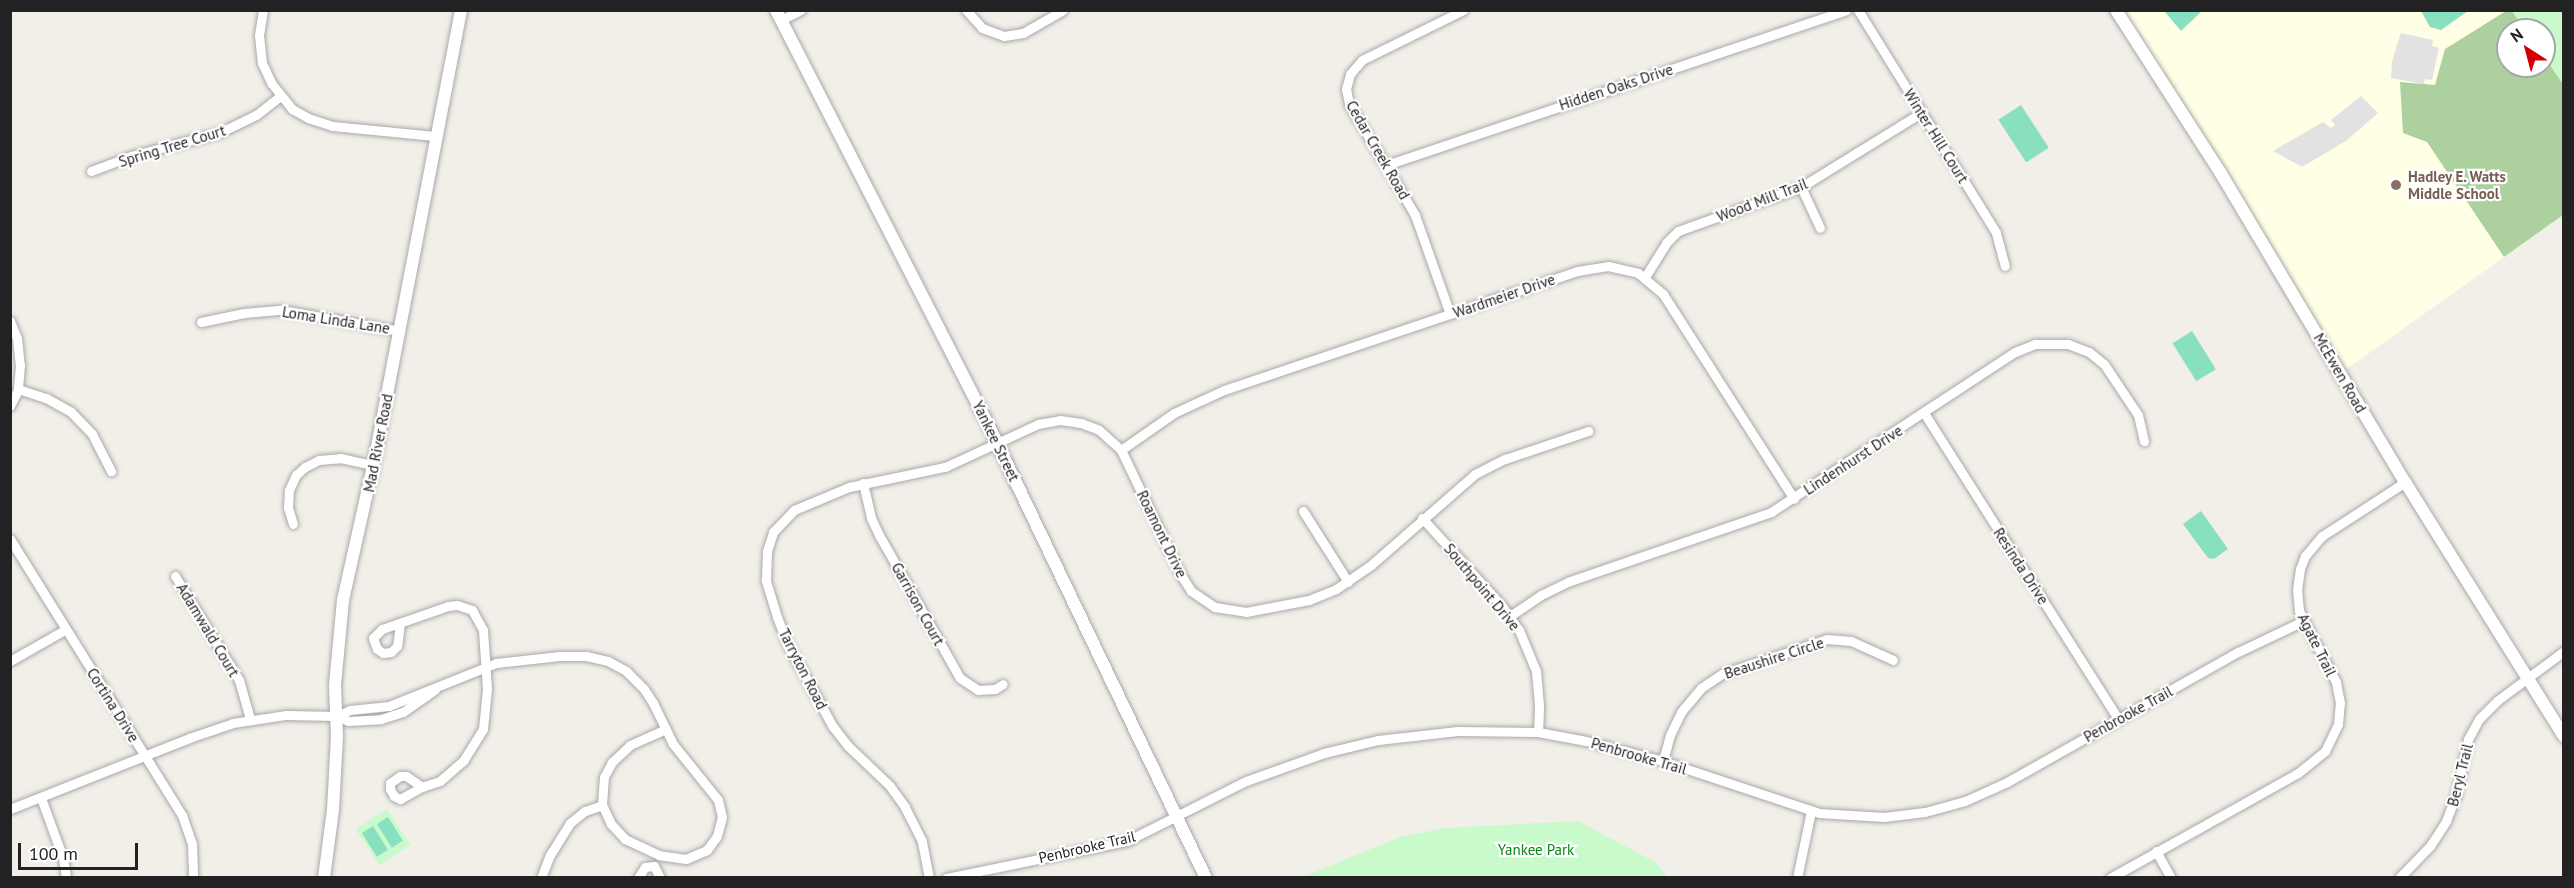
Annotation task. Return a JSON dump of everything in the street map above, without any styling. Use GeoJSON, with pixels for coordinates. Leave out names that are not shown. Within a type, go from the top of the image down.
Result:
{"type":"FeatureCollection","features":[{"type":"Feature","properties":{"kind":"street"},"geometry":{"type":"LineString","coordinates":[[263,10],[259,35],[262,63],[280,96],[299,113],[321,123],[436,136]]}},
{"type":"Feature","properties":{"kind":"street","name":"Mad River Road"},"geometry":{"type":"LineString","coordinates":[[324,878],[333,810],[337,716],[335,685],[340,623],[374,465],[461,10]]}},
{"type":"Feature","properties":{"kind":"street"},"geometry":{"type":"LineString","coordinates":[[778,15],[801,10]]}},
{"type":"Feature","properties":{"kind":"street"},"geometry":{"type":"LineString","coordinates":[[966,10],[982,28],[1004,36],[1023,33],[1063,10]]}},
{"type":"Feature","properties":{"kind":"street","name":"Cedar Creek Road"},"geometry":{"type":"LineString","coordinates":[[1450,314],[1415,215],[1349,104],[1346,89],[1350,74],[1371,55],[1463,10]]}},
{"type":"Feature","properties":{"kind":"street","name":"Hidden Oaks Drive"},"geometry":{"type":"LineString","coordinates":[[1386,165],[1846,10]]}},
{"type":"Feature","properties":{"kind":"street","name":"Winter Hill Court"},"geometry":{"type":"LineString","coordinates":[[1858,10],[1996,233],[2005,266]]}},
{"type":"Feature","properties":{"kind":"street","name":"McEwen Road"},"geometry":{"type":"LineString","coordinates":[[2116,10],[2226,181],[2405,482],[2564,736]]}},
{"type":"Feature","properties":{"kind":"street","name":"Yankee Street"},"geometry":{"type":"LineString","coordinates":[[778,15],[996,443],[1206,878]]}},
{"type":"Feature","properties":{"kind":"street","name":"Spring Tree Court"},"geometry":{"type":"LineString","coordinates":[[91,171],[131,156],[221,132],[256,115],[280,96]]}},
{"type":"Feature","properties":{"kind":"street","name":"Wood Mill Trail"},"geometry":{"type":"LineString","coordinates":[[1645,277],[1666,243],[1678,231],[1801,187],[1921,113]]}},
{"type":"Feature","properties":{"kind":"street"},"geometry":{"type":"LineString","coordinates":[[1801,187],[1820,228]]}},
{"type":"Feature","properties":{"kind":"street","name":"Wardmeier Drive"},"geometry":{"type":"LineString","coordinates":[[1121,450],[1174,413],[1224,390],[1592,267],[1621,268],[1645,277],[1663,294],[1794,499]]}},
{"type":"Feature","properties":{"kind":"street","name":"Loma Linda Lane"},"geometry":{"type":"LineString","coordinates":[[201,322],[244,313],[281,310],[400,331]]}},
{"type":"Feature","properties":{"kind":"street"},"geometry":{"type":"LineString","coordinates":[[10,321],[20,352],[18,389],[10,406]]}},
{"type":"Feature","properties":{"kind":"street","name":"Lindenhurst Drive"},"geometry":{"type":"LineString","coordinates":[[1510,616],[1541,595],[1570,580],[1748,521],[1794,499],[2015,352],[2035,344],[2056,342],[2078,347],[2104,364],[2138,415],[2144,441]]}},
{"type":"Feature","properties":{"kind":"street"},"geometry":{"type":"LineString","coordinates":[[18,389],[46,398],[71,412],[92,434],[111,471]]}},
{"type":"Feature","properties":{"kind":"street","name":"Resinda Drive"},"geometry":{"type":"LineString","coordinates":[[1924,413],[2118,719]]}},
{"type":"Feature","properties":{"kind":"street","name":"Roamont Drive"},"geometry":{"type":"LineString","coordinates":[[996,443],[1038,424],[1071,420],[1099,430],[1121,450],[1181,575],[1191,591],[1206,603],[1225,610],[1246,612],[1309,600],[1348,582],[1371,565],[1460,484],[1490,466],[1588,431]]}},
{"type":"Feature","properties":{"kind":"street","name":"Tarryton Road"},"geometry":{"type":"LineString","coordinates":[[929,878],[922,841],[898,796],[841,739],[798,664],[780,625],[766,580],[765,566],[769,541],[786,516],[812,500],[862,483],[929,472],[996,443]]}},
{"type":"Feature","properties":{"kind":"street"},"geometry":{"type":"LineString","coordinates":[[294,524],[288,508],[289,490],[296,475],[305,467],[319,460],[340,458],[374,465]]}},
{"type":"Feature","properties":{"kind":"street","name":"Agate Trail"},"geometry":{"type":"LineString","coordinates":[[2110,878],[2298,773],[2317,759],[2331,741],[2340,713],[2338,692],[2326,663],[2303,621],[2297,600],[2298,578],[2305,556],[2314,544],[2331,529],[2405,482]]}},
{"type":"Feature","properties":{"kind":"street","name":"Garrison Court"},"geometry":{"type":"LineString","coordinates":[[862,483],[871,518],[879,535],[960,678],[978,690],[995,689],[1003,684]]}},
{"type":"Feature","properties":{"kind":"street"},"geometry":{"type":"LineString","coordinates":[[1303,511],[1348,582]]}},
{"type":"Feature","properties":{"kind":"street","name":"Southpoint Drive"},"geometry":{"type":"LineString","coordinates":[[1422,518],[1510,616],[1526,644],[1536,671],[1539,707],[1538,732]]}},
{"type":"Feature","properties":{"kind":"street","name":"Cortina Drive"},"geometry":{"type":"LineString","coordinates":[[10,539],[187,826],[194,856],[193,878]]}},
{"type":"Feature","properties":{"kind":"street","name":"Adamwald Court"},"geometry":{"type":"LineString","coordinates":[[174,576],[239,680],[250,719]]}},
{"type":"Feature","properties":{"kind":"street"},"geometry":{"type":"LineString","coordinates":[[400,623],[448,606],[467,607],[476,614],[483,630],[487,704],[478,739],[452,772],[440,781],[422,787]]}},
{"type":"Feature","properties":{"kind":"street","name":"Penbrooke Trail"},"geometry":{"type":"LineString","coordinates":[[946,878],[1126,841],[1258,776],[1359,744],[1457,731],[1538,732],[1586,741],[1663,761],[1811,811],[1884,817],[1943,807],[1999,785],[2238,652],[2303,621]]}},
{"type":"Feature","properties":{"kind":"street"},"geometry":{"type":"LineString","coordinates":[[10,661],[66,629]]}},
{"type":"Feature","properties":{"kind":"street","name":"Beaushire Circle"},"geometry":{"type":"LineString","coordinates":[[1663,761],[1670,735],[1681,712],[1701,688],[1722,674],[1827,639],[1851,641],[1893,660]]}},
{"type":"Feature","properties":{"kind":"street","name":"Beryl Trail"},"geometry":{"type":"LineString","coordinates":[[2399,878],[2430,846],[2446,821],[2456,795],[2468,739],[2479,719],[2498,700],[2528,680],[2564,651]]}},
{"type":"Feature","properties":{"kind":"street"},"geometry":{"type":"LineString","coordinates":[[10,809],[212,729],[250,719],[286,715],[337,716],[350,710],[389,706],[485,667],[518,659],[586,656],[608,661],[626,671],[644,689],[683,757],[714,793],[722,817],[717,836],[701,854],[677,860],[639,847],[617,831],[602,804],[604,777],[612,762],[630,746],[666,729]]}},
{"type":"Feature","properties":{"kind":"street"},"geometry":{"type":"LineString","coordinates":[[41,798],[63,858],[66,878]]}},
{"type":"Feature","properties":{"kind":"street"},"geometry":{"type":"LineString","coordinates":[[544,876],[550,855],[570,823],[585,811],[602,804]]}},
{"type":"Feature","properties":{"kind":"street"},"geometry":{"type":"LineString","coordinates":[[1797,878],[1811,811]]}},
{"type":"Feature","properties":{"kind":"street"},"geometry":{"type":"LineString","coordinates":[[2156,851],[2171,878]]}},
{"type":"Feature","properties":{"kind":"street"},"geometry":{"type":"LineString","coordinates":[[654,866],[659,855]]}},
{"type":"Feature","properties":{"kind":"street"},"geometry":{"type":"LineString","coordinates":[[638,878],[645,867],[654,866]]}},
{"type":"Feature","properties":{"kind":"street"},"geometry":{"type":"LineString","coordinates":[[654,866],[660,878]]}},
{"type":"Feature","properties":{"kind":"street"},"geometry":{"type":"LineString","coordinates":[[1002,867],[1005,878]]}},
{"type":"Feature","properties":{"kind":"shaded area","name":"Hadley E. Watts Middle School"},"geometry":{"type":"Polygon","coordinates":[[[2116,11],[2512,11],[2517,18],[2496,18],[2496,78],[2556,78],[2556,74],[2563,84],[2563,215],[2341,373],[2116,11]]]}},
{"type":"Feature","properties":{"kind":"shaded area"},"geometry":{"type":"Polygon","coordinates":[[[2401,33],[2433,40],[2432,46],[2439,48],[2432,80],[2425,79],[2424,84],[2391,78],[2392,61],[2401,33]]]}},
{"type":"Feature","properties":{"kind":"shaded area"},"geometry":{"type":"Polygon","coordinates":[[[2361,96],[2378,113],[2346,141],[2302,167],[2273,151],[2323,122],[2331,128],[2335,125],[2331,120],[2361,96]]]}},
{"type":"Feature","properties":{"kind":"green space"},"geometry":{"type":"Polygon","coordinates":[[[2164,11],[2202,11],[2181,31],[2164,11]]]}},
{"type":"Feature","properties":{"kind":"green space"},"geometry":{"type":"Polygon","coordinates":[[[2421,11],[2468,11],[2441,30],[2430,27],[2421,11]]]}},
{"type":"Feature","properties":{"kind":"green space"},"geometry":{"type":"Polygon","coordinates":[[[2506,11],[2512,11],[2517,18],[2496,18],[2496,78],[2556,78],[2556,74],[2563,84],[2563,215],[2504,257],[2427,142],[2403,133],[2400,82],[2435,85],[2445,49],[2506,11]]]}},
{"type":"Feature","properties":{"kind":"green space"},"geometry":{"type":"Polygon","coordinates":[[[2512,11],[2563,11],[2563,84],[2556,74],[2556,18],[2517,18],[2512,11]]]}},
{"type":"Feature","properties":{"kind":"green space"},"geometry":{"type":"Polygon","coordinates":[[[2021,105],[2049,148],[2026,162],[1998,120],[2021,105]]]}},
{"type":"Feature","properties":{"kind":"green space"},"geometry":{"type":"Polygon","coordinates":[[[2192,331],[2216,369],[2196,381],[2172,343],[2192,331]]]}},
{"type":"Feature","properties":{"kind":"green space"},"geometry":{"type":"Polygon","coordinates":[[[2201,511],[2228,549],[2214,559],[2208,558],[2183,524],[2201,511]]]}},
{"type":"Feature","properties":{"kind":"green space"},"geometry":{"type":"Polygon","coordinates":[[[387,809],[410,845],[379,865],[356,829],[387,809]]]}},
{"type":"Feature","properties":{"kind":"green space"},"geometry":{"type":"Polygon","coordinates":[[[388,817],[403,841],[392,848],[377,824],[388,817]]]}},
{"type":"Feature","properties":{"kind":"green space","name":"Yankee Park"},"geometry":{"type":"Polygon","coordinates":[[[1578,821],[1655,862],[1668,877],[1303,877],[1400,837],[1446,828],[1578,821]]]}},
{"type":"Feature","properties":{"kind":"green space"},"geometry":{"type":"Polygon","coordinates":[[[373,826],[388,850],[377,857],[362,833],[373,826]]]}},
{"type":"Feature","properties":{"kind":"place","name":"Hadley E. Watts Middle School"},"geometry":{"type":"Point","coordinates":[2396,185]}}]}
